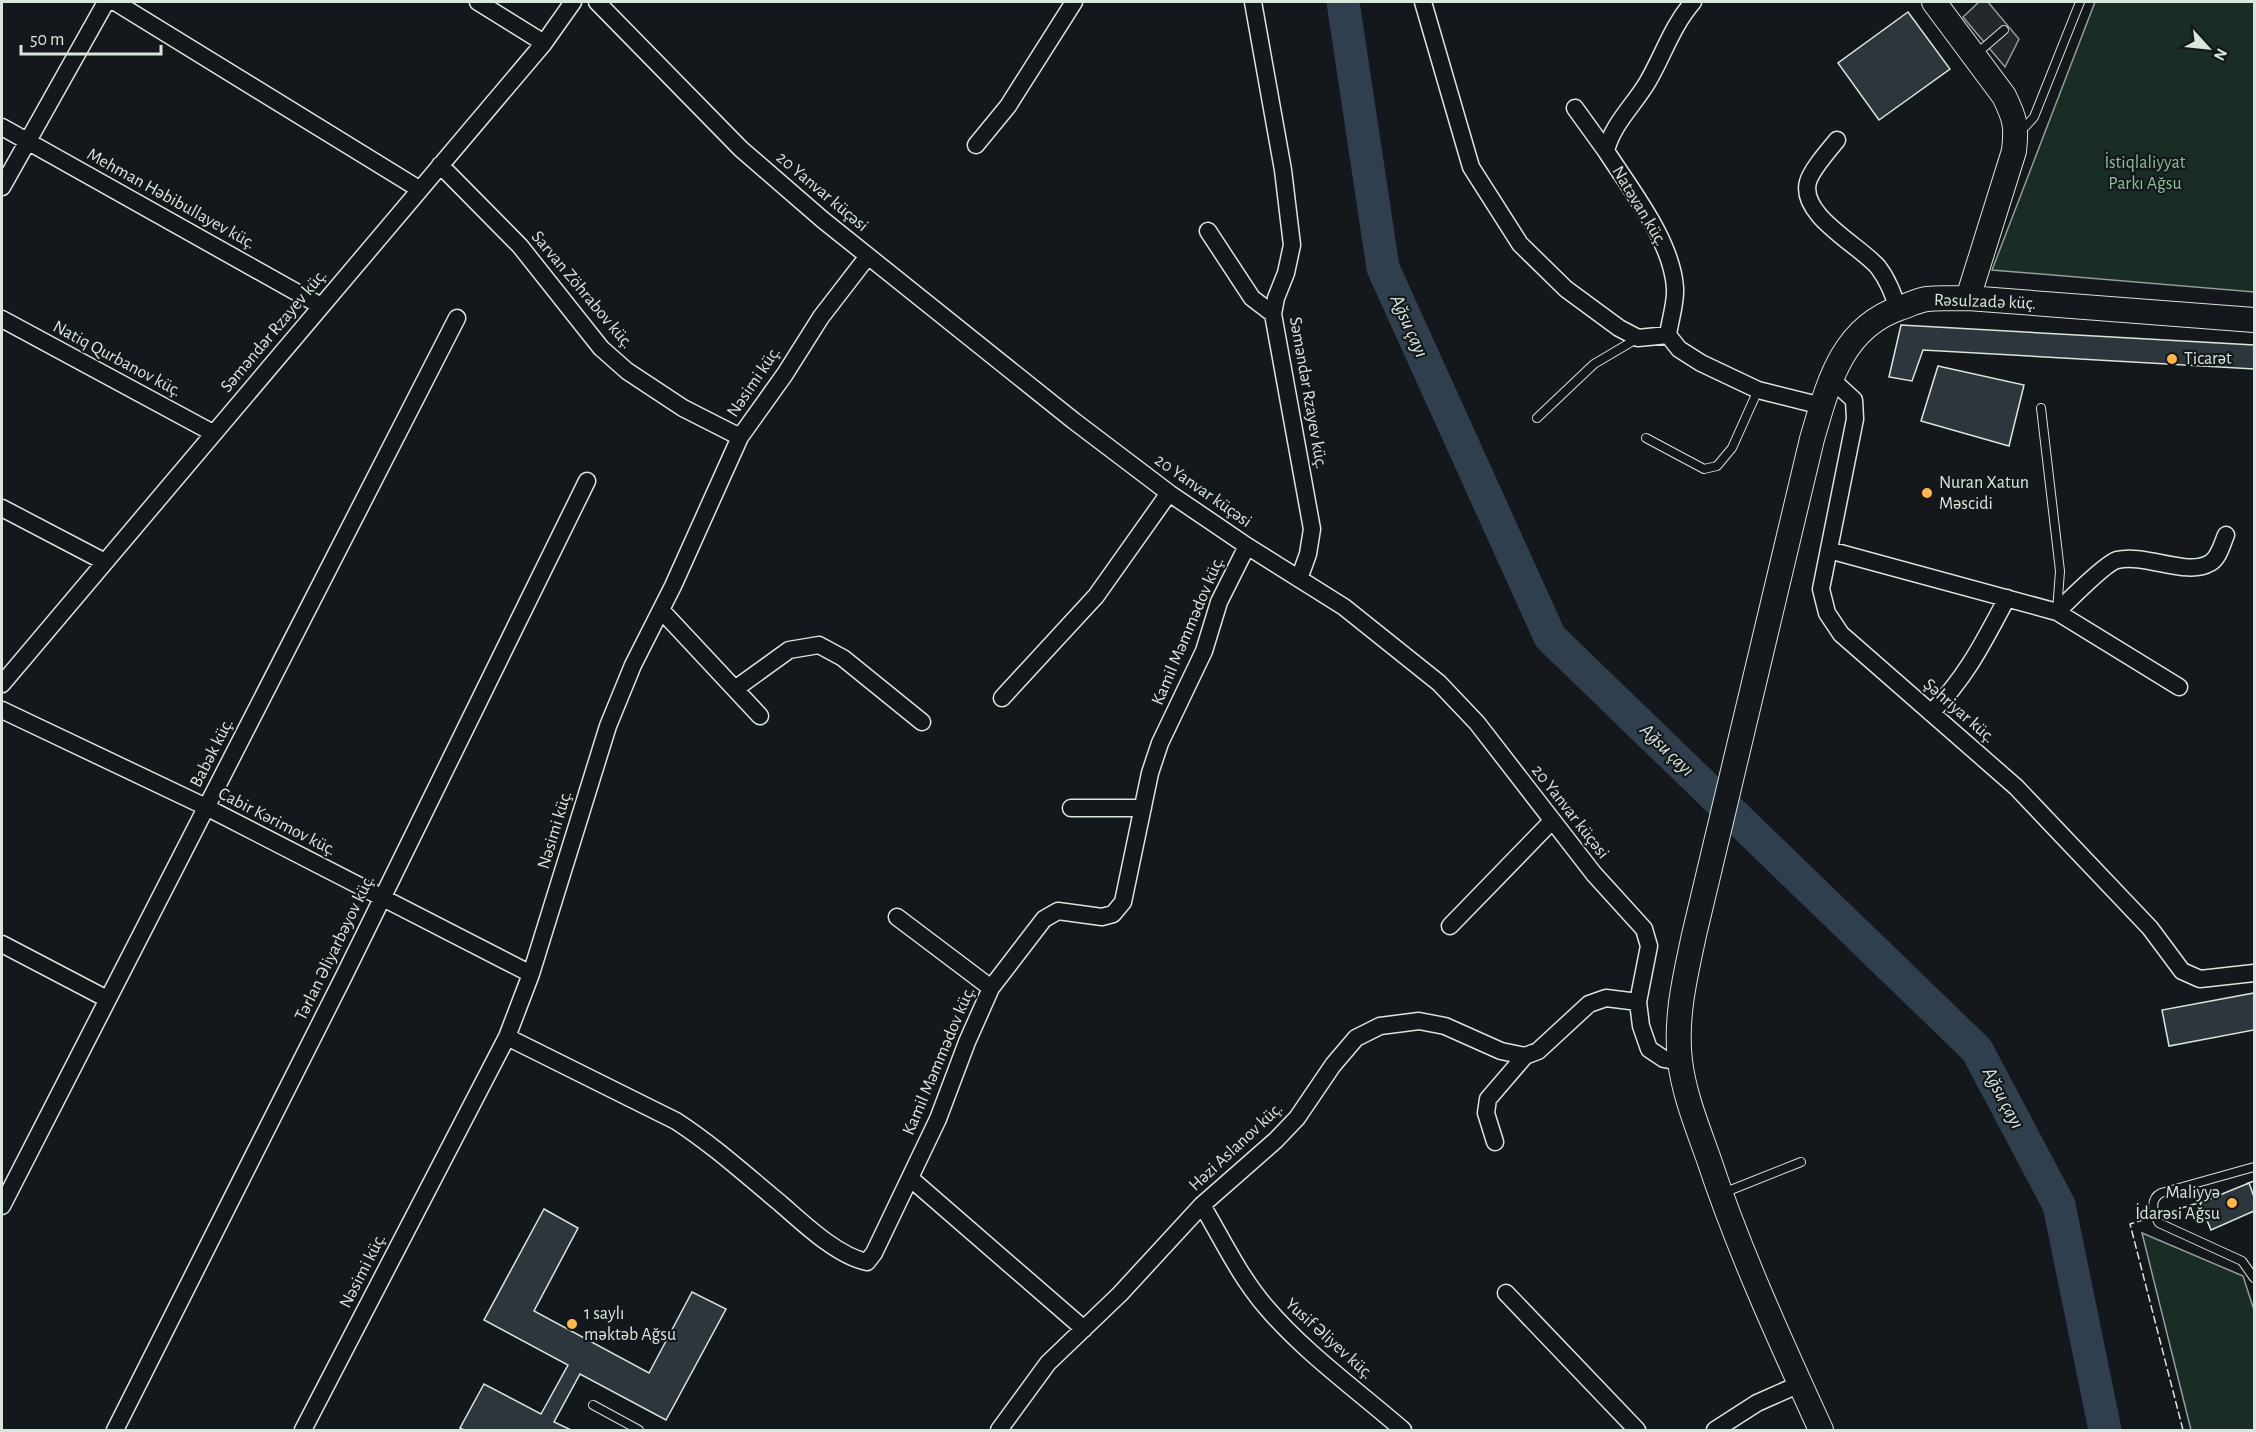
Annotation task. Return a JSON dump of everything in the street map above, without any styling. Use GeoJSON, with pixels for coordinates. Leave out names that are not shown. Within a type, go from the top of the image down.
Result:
{"type":"FeatureCollection","features":[{"type":"Feature","properties":{"kind":"main road"},"geometry":{"type":"LineString","coordinates":[[1934,2],[2004,96],[2013,113],[2017,129],[2014,151],[1968,298]]}},
{"type":"Feature","properties":{"kind":"main road","name":"Rəsulzadə küç."},"geometry":{"type":"LineString","coordinates":[[1821,1431],[1752,1278],[1720,1194],[1688,1099],[1680,1062],[1680,998],[1812,439],[1830,378],[1847,348],[1868,324],[1890,311],[1925,299],[1968,298],[2254,320]]}},
{"type":"Feature","properties":{"kind":"street"},"geometry":{"type":"LineString","coordinates":[[2,187],[106,2]]}},
{"type":"Feature","properties":{"kind":"street"},"geometry":{"type":"LineString","coordinates":[[115,2],[419,189]]}},
{"type":"Feature","properties":{"kind":"street"},"geometry":{"type":"LineString","coordinates":[[478,2],[544,44]]}},
{"type":"Feature","properties":{"kind":"street","name":"Səməndər Rzayev küç."},"geometry":{"type":"LineString","coordinates":[[2,684],[544,44],[573,2]]}},
{"type":"Feature","properties":{"kind":"street","name":"20 Yanvar küçəsi"},"geometry":{"type":"LineString","coordinates":[[597,2],[741,148],[868,256],[1074,421],[1169,493],[1247,546],[1344,607],[1439,683],[1477,723],[1594,874],[1644,929],[1649,946],[1638,1002],[1641,1026],[1649,1049],[1664,1059],[1680,1062]]}},
{"type":"Feature","properties":{"kind":"street"},"geometry":{"type":"LineString","coordinates":[[976,145],[1008,106],[1074,2]]}},
{"type":"Feature","properties":{"kind":"street","name":"Səməndər Rzayev küç."},"geometry":{"type":"LineString","coordinates":[[1253,2],[1283,170],[1292,245],[1273,314],[1312,529],[1308,554],[1299,579]]}},
{"type":"Feature","properties":{"kind":"street"},"geometry":{"type":"LineString","coordinates":[[1423,2],[1471,168],[1520,244],[1566,289],[1619,328],[1638,338],[1668,335],[1679,349],[1701,363],[1758,390],[1822,406]]}},
{"type":"Feature","properties":{"kind":"street","name":"Natəvan küç."},"geometry":{"type":"LineString","coordinates":[[1668,335],[1675,289],[1668,256],[1654,227],[1606,151],[1609,138],[1647,83],[1676,24],[1693,2]]}},
{"type":"Feature","properties":{"kind":"street"},"geometry":{"type":"LineString","coordinates":[[1575,108],[1606,151]]}},
{"type":"Feature","properties":{"kind":"street","name":"Mehman Həbibullayev küç."},"geometry":{"type":"LineString","coordinates":[[2,127],[321,306]]}},
{"type":"Feature","properties":{"kind":"street"},"geometry":{"type":"LineString","coordinates":[[1837,140],[1808,180],[1807,197],[1818,214],[1878,267],[1889,284],[1898,309]]}},
{"type":"Feature","properties":{"kind":"street","name":"Sarvan Zöhrabov küç."},"geometry":{"type":"LineString","coordinates":[[440,165],[520,246],[601,348],[627,371],[683,408],[740,437]]}},
{"type":"Feature","properties":{"kind":"street"},"geometry":{"type":"LineString","coordinates":[[1208,231],[1252,298],[1273,314]]}},
{"type":"Feature","properties":{"kind":"street","name":"Nəsimi küç."},"geometry":{"type":"LineString","coordinates":[[303,1431],[507,1037],[531,974],[608,726],[633,665],[661,610],[740,437],[785,374],[821,317],[868,256]]}},
{"type":"Feature","properties":{"kind":"street","name":"Babək küç."},"geometry":{"type":"LineString","coordinates":[[2,1206],[7,1180],[107,999],[457,318]]}},
{"type":"Feature","properties":{"kind":"street","name":"Natiq Qurbanov küç."},"geometry":{"type":"LineString","coordinates":[[2,319],[213,433]]}},
{"type":"Feature","properties":{"kind":"street","name":"Şəhriyar küç."},"geometry":{"type":"LineString","coordinates":[[1830,378],[1854,400],[1855,419],[1821,589],[1827,613],[1841,634],[2016,787],[2150,928],[2182,971],[2200,979],[2254,973]]}},
{"type":"Feature","properties":{"kind":"street","name":"Tərlan Əliyarbəyov küç."},"geometry":{"type":"LineString","coordinates":[[115,1431],[382,898],[587,481]]}},
{"type":"Feature","properties":{"kind":"street"},"geometry":{"type":"LineString","coordinates":[[1002,698],[1096,596],[1169,493]]}},
{"type":"Feature","properties":{"kind":"street"},"geometry":{"type":"LineString","coordinates":[[2,508],[105,562]]}},
{"type":"Feature","properties":{"kind":"street"},"geometry":{"type":"LineString","coordinates":[[2057,612],[2115,560],[2132,558],[2193,567],[2210,563],[2218,554],[2226,535]]}},
{"type":"Feature","properties":{"kind":"street","name":"Kamil Məmmədov küç."},"geometry":{"type":"LineString","coordinates":[[507,1037],[676,1121],[702,1138],[811,1230],[854,1259],[867,1262],[874,1253],[938,1119],[966,1042],[991,988],[1044,919],[1058,911],[1102,917],[1113,914],[1123,902],[1150,773],[1160,743],[1204,651],[1219,602],[1247,546]]}},
{"type":"Feature","properties":{"kind":"street"},"geometry":{"type":"LineString","coordinates":[[1829,550],[2057,612],[2179,687]]}},
{"type":"Feature","properties":{"kind":"street"},"geometry":{"type":"LineString","coordinates":[[1931,712],[1949,694],[1972,663],[2007,598]]}},
{"type":"Feature","properties":{"kind":"street"},"geometry":{"type":"LineString","coordinates":[[661,610],[760,716]]}},
{"type":"Feature","properties":{"kind":"street"},"geometry":{"type":"LineString","coordinates":[[735,689],[789,650],[819,645],[843,658],[922,722]]}},
{"type":"Feature","properties":{"kind":"street","name":"Cabir Kərimov küç."},"geometry":{"type":"LineString","coordinates":[[2,710],[206,807],[531,974]]}},
{"type":"Feature","properties":{"kind":"street"},"geometry":{"type":"LineString","coordinates":[[1071,808],[1143,808]]}},
{"type":"Feature","properties":{"kind":"street"},"geometry":{"type":"LineString","coordinates":[[1450,926],[1552,821]]}},
{"type":"Feature","properties":{"kind":"street"},"geometry":{"type":"LineString","coordinates":[[897,916],[991,988]]}},
{"type":"Feature","properties":{"kind":"street"},"geometry":{"type":"LineString","coordinates":[[2,944],[107,999]]}},
{"type":"Feature","properties":{"kind":"street"},"geometry":{"type":"LineString","coordinates":[[1495,1142],[1486,1113],[1488,1099],[1525,1056],[1538,1051],[1589,1004],[1606,998],[1638,1002]]}},
{"type":"Feature","properties":{"kind":"street","name":"Həzi Aslanov küç."},"geometry":{"type":"LineString","coordinates":[[999,1431],[1048,1363],[1120,1294],[1202,1205],[1276,1140],[1297,1118],[1356,1038],[1380,1026],[1419,1021],[1445,1026],[1501,1051],[1525,1056]]}},
{"type":"Feature","properties":{"kind":"street"},"geometry":{"type":"LineString","coordinates":[[910,1178],[1084,1329]]}},
{"type":"Feature","properties":{"kind":"street","name":"Yusif Əliyev küç."},"geometry":{"type":"LineString","coordinates":[[1202,1205],[1264,1305],[1290,1333],[1403,1431]]}},
{"type":"Feature","properties":{"kind":"street"},"geometry":{"type":"LineString","coordinates":[[1506,1293],[1637,1431]]}},
{"type":"Feature","properties":{"kind":"street"},"geometry":{"type":"LineString","coordinates":[[1715,1431],[1757,1403],[1800,1384]]}},
{"type":"Feature","properties":{"kind":"lane"},"geometry":{"type":"LineString","coordinates":[[2017,129],[2026,126],[2034,117],[2080,2]]}},
{"type":"Feature","properties":{"kind":"lane"},"geometry":{"type":"LineString","coordinates":[[1974,56],[2004,30]]}},
{"type":"Feature","properties":{"kind":"lane"},"geometry":{"type":"LineString","coordinates":[[1537,418],[1594,364],[1638,338]]}},
{"type":"Feature","properties":{"kind":"lane"},"geometry":{"type":"LineString","coordinates":[[1646,438],[1704,469],[1718,466],[1732,448],[1758,390]]}},
{"type":"Feature","properties":{"kind":"lane"},"geometry":{"type":"LineString","coordinates":[[2042,408],[2060,571],[2057,612]]}},
{"type":"Feature","properties":{"kind":"lane"},"geometry":{"type":"LineString","coordinates":[[1720,1194],[1801,1162]]}},
{"type":"Feature","properties":{"kind":"lane"},"geometry":{"type":"LineString","coordinates":[[2254,1167],[2161,1193],[2156,1196],[2153,1203],[2155,1217],[2159,1223],[2242,1261],[2254,1278]]}},
{"type":"Feature","properties":{"kind":"lane"},"geometry":{"type":"LineString","coordinates":[[593,1405],[639,1431]]}},
{"type":"Feature","properties":{"kind":"green space","name":"İstiqlaliyyat Parkı Ağsu"},"geometry":{"type":"Polygon","coordinates":[[[2095,2],[2254,2],[2254,292],[1992,270],[2095,2]]]}},
{"type":"Feature","properties":{"kind":"green space"},"geometry":{"type":"Polygon","coordinates":[[[2142,1233],[2243,1276],[2254,1310],[2254,1430],[2191,1430],[2142,1233]]]}},
{"type":"Feature","properties":{"kind":"shaded area"},"geometry":{"type":"Polygon","coordinates":[[[1979,2],[1988,2],[2019,39],[2005,67],[1963,17],[1979,2]]]}},
{"type":"Feature","properties":{"kind":"building"},"geometry":{"type":"Polygon","coordinates":[[[1908,12],[1950,69],[1879,120],[1838,63],[1908,12]]]}},
{"type":"Feature","properties":{"kind":"building","name":"Ticarət"},"geometry":{"type":"Polygon","coordinates":[[[1901,325],[2254,345],[2254,369],[1923,350],[1912,381],[1889,377],[1901,325]]]}},
{"type":"Feature","properties":{"kind":"building"},"geometry":{"type":"Polygon","coordinates":[[[1938,366],[2024,385],[2009,446],[1921,421],[1938,366]]]}},
{"type":"Feature","properties":{"kind":"building"},"geometry":{"type":"Polygon","coordinates":[[[2254,993],[2254,1030],[2169,1046],[2162,1010],[2254,993]]]}},
{"type":"Feature","properties":{"kind":"building"},"geometry":{"type":"Polygon","coordinates":[[[2249,1183],[2254,1197],[2254,1211],[2211,1230],[2200,1203],[2249,1183]]]}},
{"type":"Feature","properties":{"kind":"building"},"geometry":{"type":"Polygon","coordinates":[[[544,1209],[578,1228],[534,1311],[649,1373],[692,1292],[726,1309],[666,1420],[580,1374],[554,1422],[571,1430],[464,1430],[460,1428],[484,1384],[541,1414],[568,1365],[484,1320],[544,1209]]]}},
{"type":"Feature","properties":{"kind":"waterway","name":"Ağsu çayı"},"geometry":{"type":"LineString","coordinates":[[1343,2],[1383,268],[1550,637],[1977,1050],[2059,1205],[2105,1430]]}},
{"type":"Feature","properties":{"kind":"fence"},"geometry":{"type":"LineString","coordinates":[[2246,1184],[2254,1181]]}},
{"type":"Feature","properties":{"kind":"fence"},"geometry":{"type":"LineString","coordinates":[[2183,1430],[2130,1224],[2201,1202]]}},
{"type":"Feature","properties":{"kind":"place","name":"Ticarət"},"geometry":{"type":"Point","coordinates":[2172,359]}},
{"type":"Feature","properties":{"kind":"place","name":"Nuran Xatun Məscidi"},"geometry":{"type":"Point","coordinates":[1927,493]}},
{"type":"Feature","properties":{"kind":"place","name":"Maliyyə İdarəsi Ağsu"},"geometry":{"type":"Point","coordinates":[2232,1203]}},
{"type":"Feature","properties":{"kind":"place","name":"1 saylı məktəb Ağsu"},"geometry":{"type":"Point","coordinates":[572,1324]}}]}
